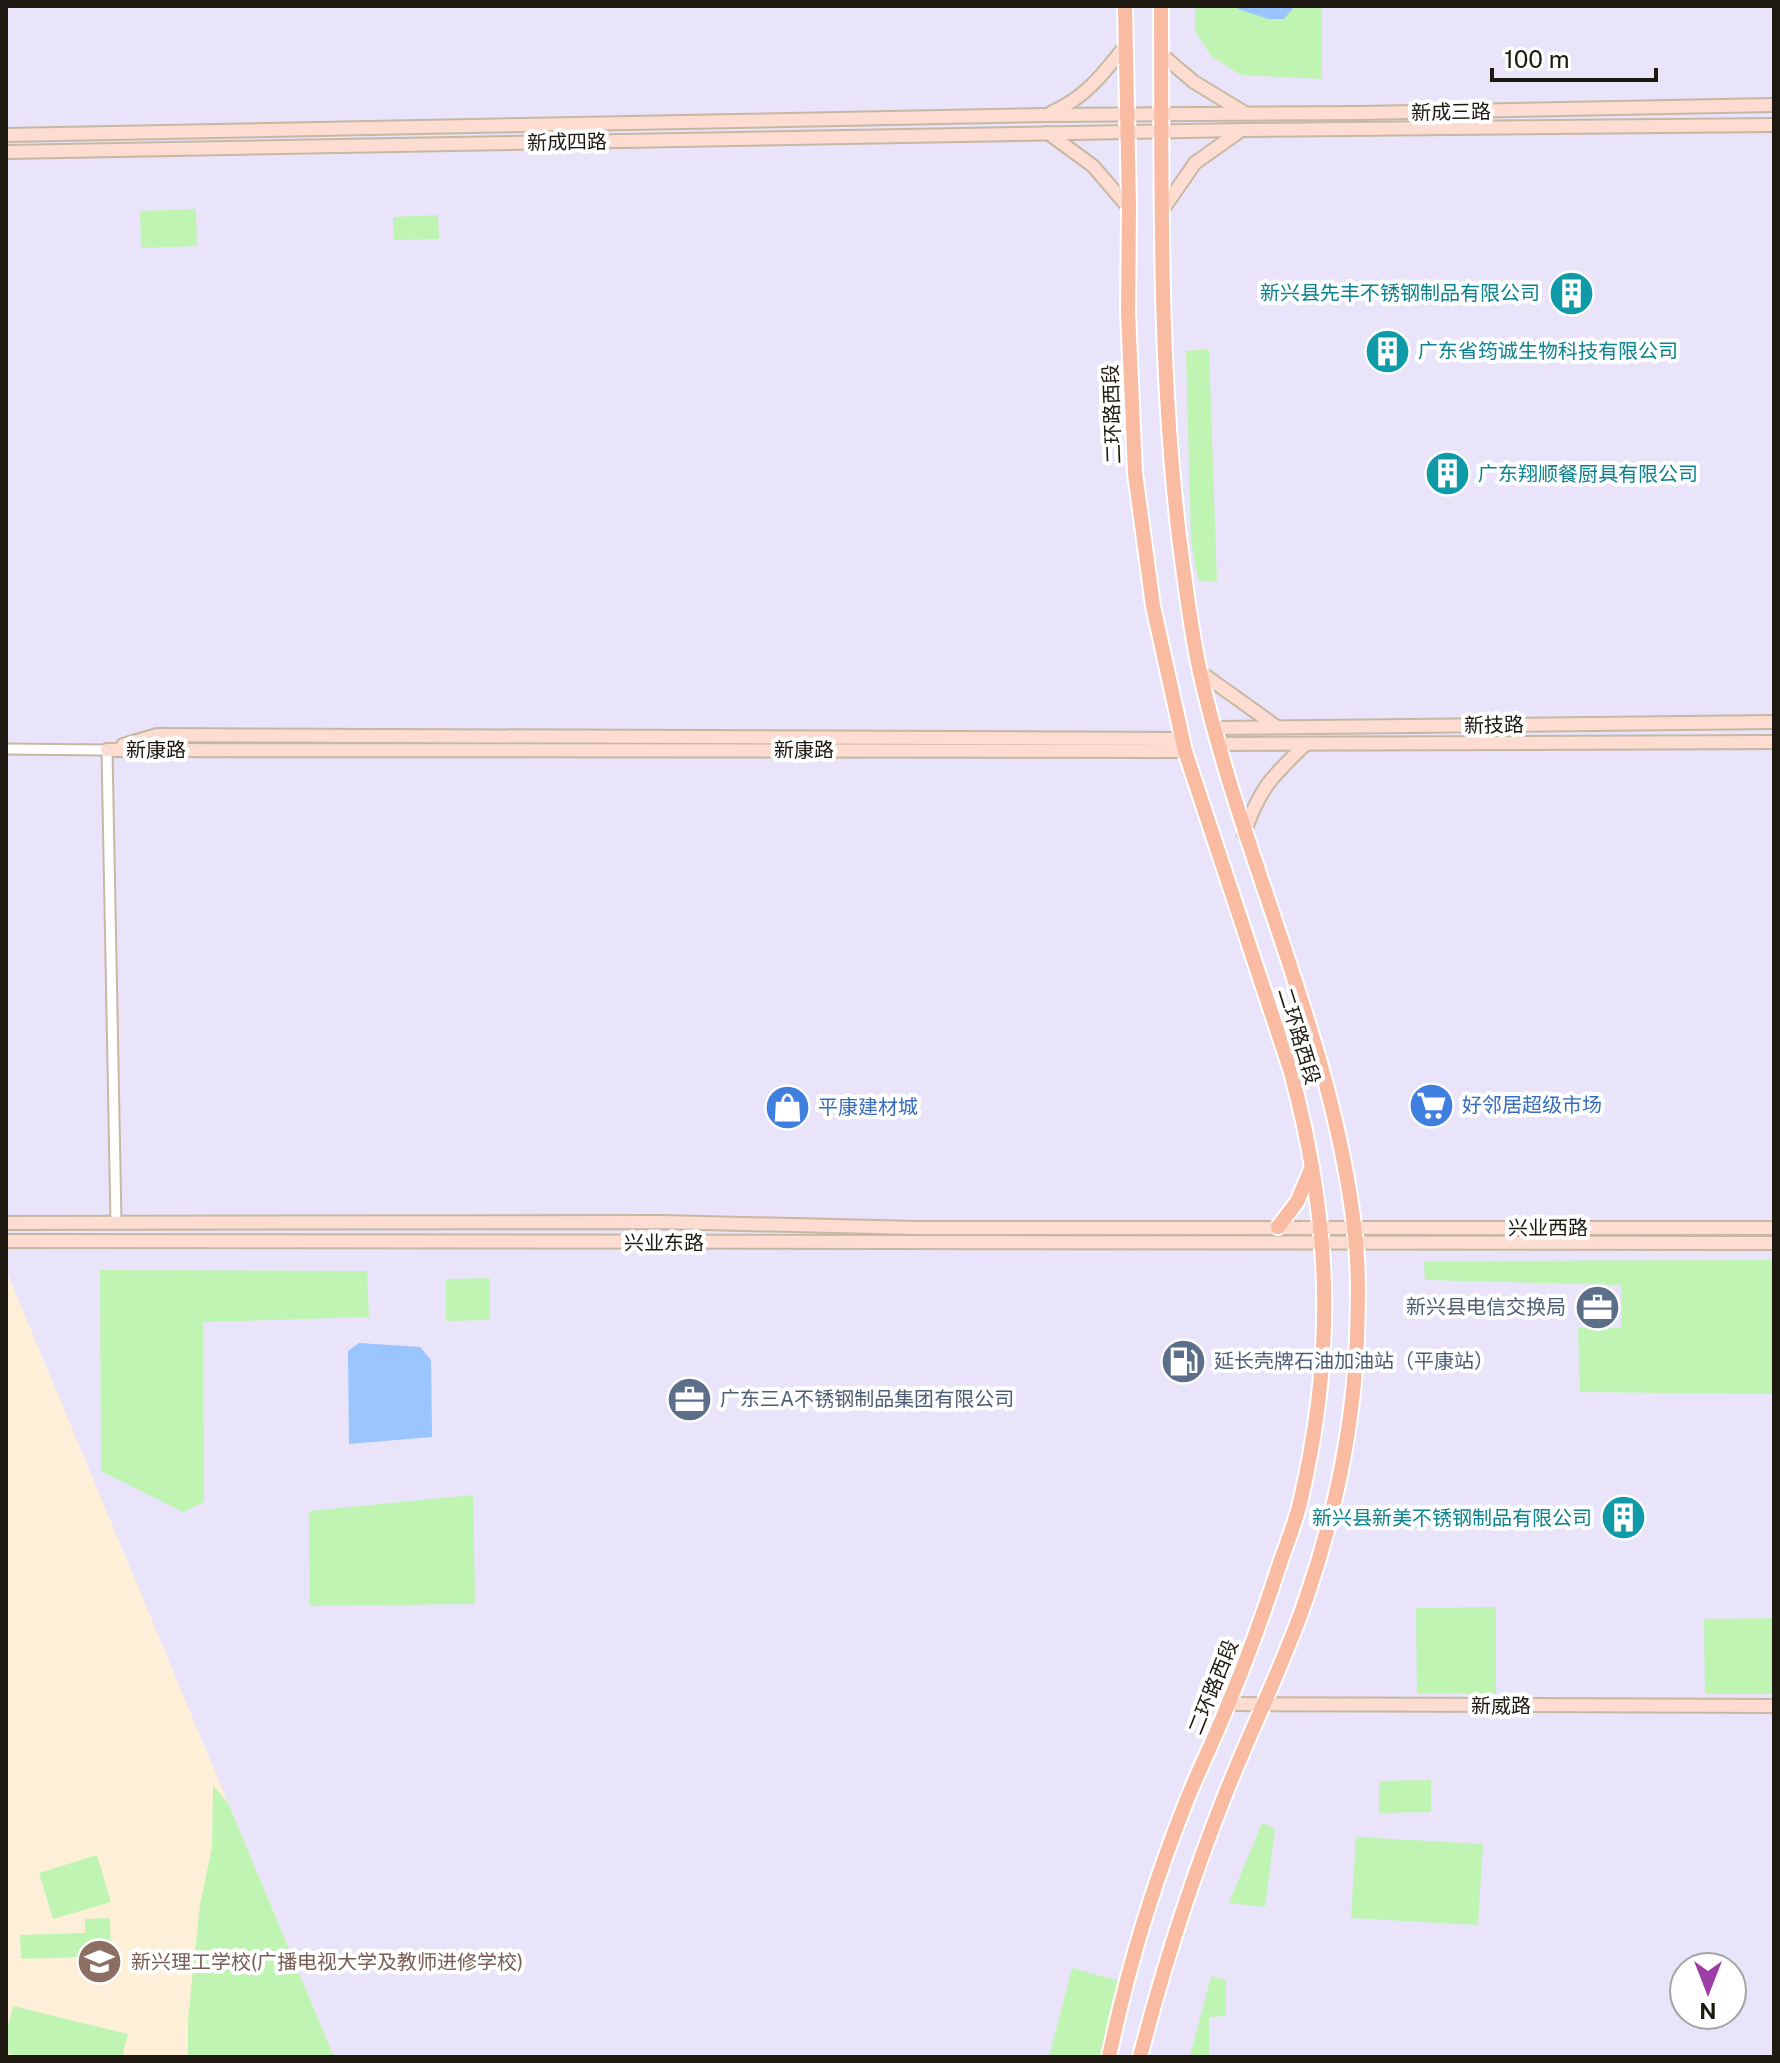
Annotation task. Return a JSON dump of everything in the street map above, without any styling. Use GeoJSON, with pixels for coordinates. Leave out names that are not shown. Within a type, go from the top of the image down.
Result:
{"type":"FeatureCollection","features":[{"type":"Feature","properties":{"kind":"main road","name":"二环路西段"},"geometry":{"type":"LineString","coordinates":[[1109,2057],[1128,1974],[1156,1881],[1259,1626],[1302,1490],[1323,1372],[1325,1324],[1322,1228],[1291,1072],[1184,745],[1153,606],[1135,473],[1128,312],[1125,6]]}},
{"type":"Feature","properties":{"kind":"main road","name":"二环路西段"},"geometry":{"type":"LineString","coordinates":[[1140,2057],[1160,1977],[1191,1884],[1306,1599],[1331,1521],[1353,1408],[1356,1350],[1356,1236],[1334,1118],[1313,1040],[1244,834],[1200,672],[1187,602],[1171,465],[1164,333],[1161,6]]}},
{"type":"Feature","properties":{"kind":"main road"},"geometry":{"type":"LineString","coordinates":[[1278,1227],[1297,1202],[1312,1166]]}},
{"type":"Feature","properties":{"kind":"street"},"geometry":{"type":"LineString","coordinates":[[1046,115],[1071,104],[1094,85],[1126,45]]}},
{"type":"Feature","properties":{"kind":"street"},"geometry":{"type":"LineString","coordinates":[[1161,54],[1194,82],[1248,115]]}},
{"type":"Feature","properties":{"kind":"street","name":"新成三路"},"geometry":{"type":"LineString","coordinates":[[1127,115],[1774,105]]}},
{"type":"Feature","properties":{"kind":"street","name":"新成四路"},"geometry":{"type":"LineString","coordinates":[[6,135],[1127,115]]}},
{"type":"Feature","properties":{"kind":"street","name":"新成三路"},"geometry":{"type":"LineString","coordinates":[[1128,132],[1774,125]]}},
{"type":"Feature","properties":{"kind":"street"},"geometry":{"type":"LineString","coordinates":[[1161,212],[1195,163],[1243,130]]}},
{"type":"Feature","properties":{"kind":"street","name":"新成四路"},"geometry":{"type":"LineString","coordinates":[[6,152],[1128,132]]}},
{"type":"Feature","properties":{"kind":"street"},"geometry":{"type":"LineString","coordinates":[[1048,133],[1093,166],[1129,208]]}},
{"type":"Feature","properties":{"kind":"street"},"geometry":{"type":"LineString","coordinates":[[1200,672],[1277,727]]}},
{"type":"Feature","properties":{"kind":"street","name":"新技路"},"geometry":{"type":"LineString","coordinates":[[1215,728],[1774,722]]}},
{"type":"Feature","properties":{"kind":"street","name":"新康路"},"geometry":{"type":"LineString","coordinates":[[107,750],[157,735],[1184,745]]}},
{"type":"Feature","properties":{"kind":"street","name":"新技路"},"geometry":{"type":"LineString","coordinates":[[1219,744],[1774,742]]}},
{"type":"Feature","properties":{"kind":"street"},"geometry":{"type":"LineString","coordinates":[[1244,834],[1254,806],[1273,775],[1306,744]]}},
{"type":"Feature","properties":{"kind":"street"},"geometry":{"type":"LineString","coordinates":[[6,749],[107,750],[116,1222]]}},
{"type":"Feature","properties":{"kind":"street","name":"兴业东路"},"geometry":{"type":"LineString","coordinates":[[6,1223],[661,1222],[917,1228],[1322,1228]]}},
{"type":"Feature","properties":{"kind":"street","name":"兴业西路"},"geometry":{"type":"LineString","coordinates":[[1322,1228],[1356,1236],[1774,1243]]}},
{"type":"Feature","properties":{"kind":"street","name":"兴业西路"},"geometry":{"type":"LineString","coordinates":[[1323,1244],[1356,1236],[1774,1228]]}},
{"type":"Feature","properties":{"kind":"street","name":"兴业东路"},"geometry":{"type":"LineString","coordinates":[[6,1241],[1323,1244]]}},
{"type":"Feature","properties":{"kind":"street","name":"新威路"},"geometry":{"type":"LineString","coordinates":[[1229,1704],[1774,1706]]}},
{"type":"Feature","properties":{"kind":"shaded area"},"geometry":{"type":"Polygon","coordinates":[[[6,6],[1774,6],[1774,2057],[334,2057],[6,1270],[6,6]]]}},
{"type":"Feature","properties":{"kind":"green space"},"geometry":{"type":"Polygon","coordinates":[[[1195,6],[1322,6],[1322,79],[1241,75],[1211,56],[1195,31],[1195,6]]]}},
{"type":"Feature","properties":{"kind":"green space"},"geometry":{"type":"Polygon","coordinates":[[[196,209],[197,246],[141,248],[140,211],[196,209]]]}},
{"type":"Feature","properties":{"kind":"green space"},"geometry":{"type":"Polygon","coordinates":[[[438,215],[439,239],[394,240],[393,217],[438,215]]]}},
{"type":"Feature","properties":{"kind":"green space"},"geometry":{"type":"Polygon","coordinates":[[[1209,349],[1217,582],[1198,580],[1191,541],[1186,351],[1209,349]]]}},
{"type":"Feature","properties":{"kind":"green space"},"geometry":{"type":"Polygon","coordinates":[[[1774,1260],[1774,1394],[1580,1392],[1578,1328],[1621,1328],[1621,1285],[1425,1280],[1424,1261],[1774,1260]]]}},
{"type":"Feature","properties":{"kind":"green space"},"geometry":{"type":"Polygon","coordinates":[[[100,1270],[367,1271],[369,1317],[203,1322],[204,1502],[183,1512],[101,1471],[100,1270]]]}},
{"type":"Feature","properties":{"kind":"green space"},"geometry":{"type":"Polygon","coordinates":[[[490,1278],[490,1320],[446,1321],[446,1279],[490,1278]]]}},
{"type":"Feature","properties":{"kind":"green space"},"geometry":{"type":"Polygon","coordinates":[[[473,1495],[475,1604],[310,1606],[309,1511],[473,1495]]]}},
{"type":"Feature","properties":{"kind":"green space"},"geometry":{"type":"Polygon","coordinates":[[[1496,1607],[1496,1693],[1417,1694],[1416,1608],[1496,1607]]]}},
{"type":"Feature","properties":{"kind":"green space"},"geometry":{"type":"Polygon","coordinates":[[[1774,1618],[1774,1694],[1705,1694],[1704,1619],[1774,1618]]]}},
{"type":"Feature","properties":{"kind":"green space"},"geometry":{"type":"Polygon","coordinates":[[[1431,1780],[1431,1812],[1379,1813],[1379,1781],[1431,1780]]]}},
{"type":"Feature","properties":{"kind":"green space"},"geometry":{"type":"Polygon","coordinates":[[[213,1785],[229,1805],[334,2057],[188,2057],[188,2019],[200,1904],[212,1848],[213,1785]]]}},
{"type":"Feature","properties":{"kind":"green space"},"geometry":{"type":"Polygon","coordinates":[[[1262,1823],[1275,1829],[1265,1907],[1229,1903],[1262,1823]]]}},
{"type":"Feature","properties":{"kind":"green space"},"geometry":{"type":"Polygon","coordinates":[[[1356,1837],[1483,1844],[1478,1925],[1351,1918],[1356,1837]]]}},
{"type":"Feature","properties":{"kind":"green space"},"geometry":{"type":"Polygon","coordinates":[[[97,1855],[111,1902],[53,1919],[39,1873],[97,1855]]]}},
{"type":"Feature","properties":{"kind":"green space"},"geometry":{"type":"Polygon","coordinates":[[[110,1918],[111,1956],[21,1959],[20,1935],[85,1933],[85,1919],[110,1918]]]}},
{"type":"Feature","properties":{"kind":"green space"},"geometry":{"type":"Polygon","coordinates":[[[1072,1968],[1119,1981],[1102,2057],[1049,2057],[1072,1968]]]}},
{"type":"Feature","properties":{"kind":"green space"},"geometry":{"type":"Polygon","coordinates":[[[1211,1976],[1226,1980],[1226,2016],[1209,2017],[1209,2057],[1190,2057],[1211,1976]]]}},
{"type":"Feature","properties":{"kind":"green space"},"geometry":{"type":"Polygon","coordinates":[[[13,2006],[128,2034],[122,2057],[21,2057],[6,2053],[6,2034],[13,2006]]]}},
{"type":"Feature","properties":{"kind":"water"},"geometry":{"type":"Polygon","coordinates":[[[1237,6],[1293,8],[1284,19],[1268,19],[1237,6]]]}},
{"type":"Feature","properties":{"kind":"water"},"geometry":{"type":"Polygon","coordinates":[[[359,1343],[420,1347],[431,1360],[432,1437],[349,1444],[348,1351],[359,1343]]]}},
{"type":"Feature","properties":{"kind":"place","name":"新兴县先丰不锈钢制品有限公司"},"geometry":{"type":"Point","coordinates":[1571,293]}},
{"type":"Feature","properties":{"kind":"place","name":"广东省筠诚生物科技有限公司"},"geometry":{"type":"Point","coordinates":[1387,351]}},
{"type":"Feature","properties":{"kind":"place","name":"广东翔顺餐厨具有限公司"},"geometry":{"type":"Point","coordinates":[1447,474]}},
{"type":"Feature","properties":{"kind":"place","name":"好邻居超级市场"},"geometry":{"type":"Point","coordinates":[1431,1105]}},
{"type":"Feature","properties":{"kind":"place","name":"平康建材城"},"geometry":{"type":"Point","coordinates":[787,1107]}},
{"type":"Feature","properties":{"kind":"place","name":"新兴县电信交换局"},"geometry":{"type":"Point","coordinates":[1597,1307]}},
{"type":"Feature","properties":{"kind":"place","name":"延长壳牌石油加油站（平康站）"},"geometry":{"type":"Point","coordinates":[1183,1361]}},
{"type":"Feature","properties":{"kind":"place","name":"广东三A不锈钢制品集团有限公司"},"geometry":{"type":"Point","coordinates":[689,1399]}},
{"type":"Feature","properties":{"kind":"place","name":"新兴县新美不锈钢制品有限公司"},"geometry":{"type":"Point","coordinates":[1623,1518]}},
{"type":"Feature","properties":{"kind":"place","name":"新兴理工学校(广播电视大学及教师进修学校)"},"geometry":{"type":"Point","coordinates":[100,1962]}}]}
